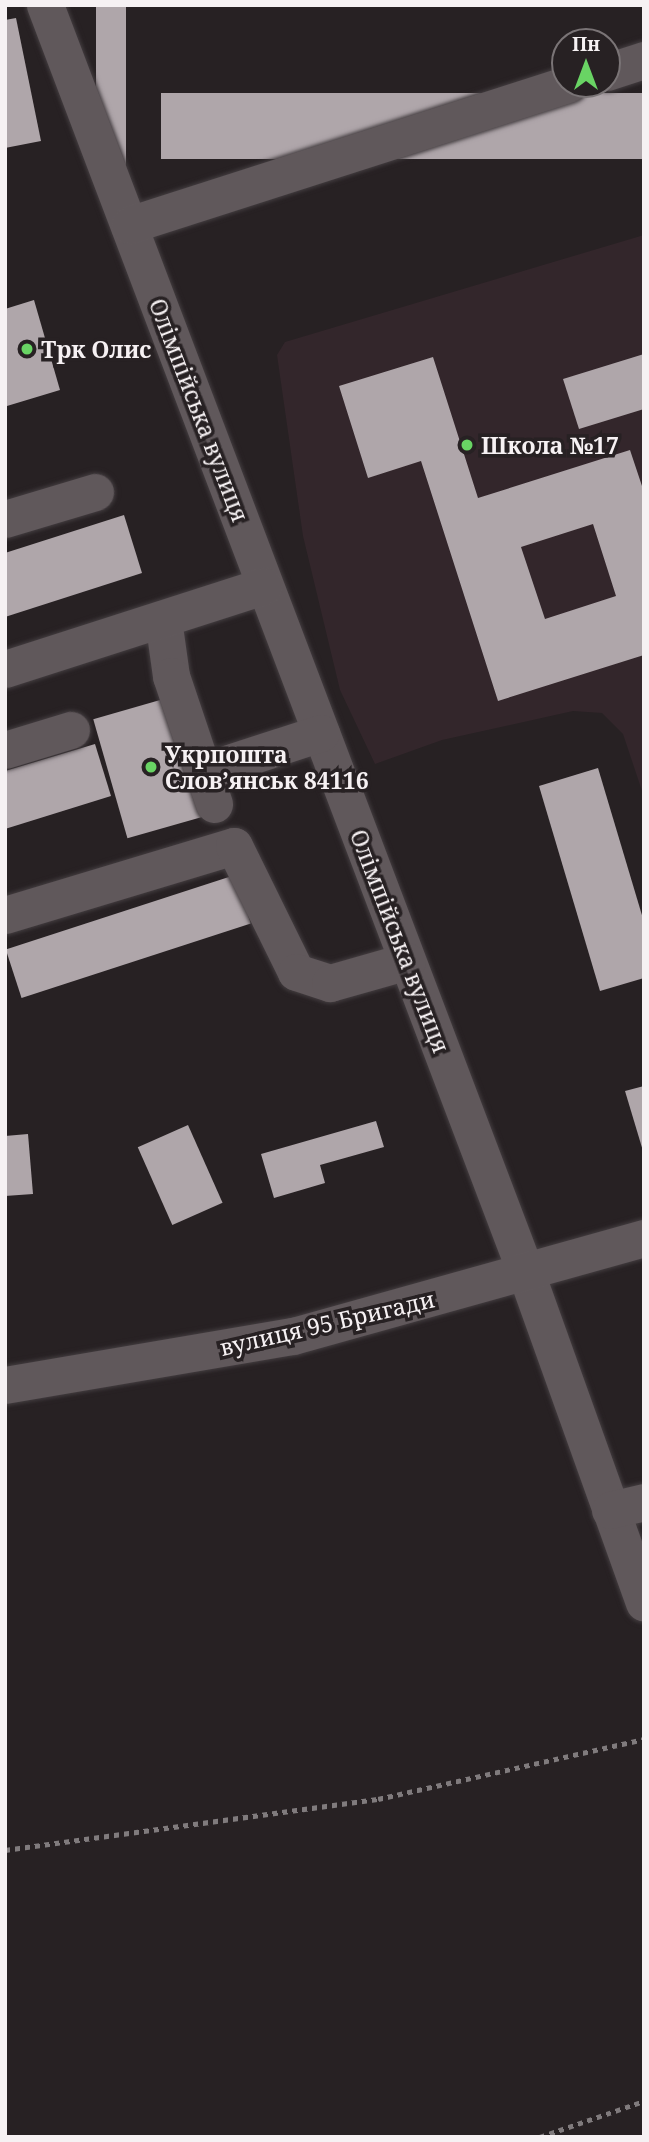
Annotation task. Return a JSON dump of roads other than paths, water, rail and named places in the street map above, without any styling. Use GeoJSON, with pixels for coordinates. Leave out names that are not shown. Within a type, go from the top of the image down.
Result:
{"type":"FeatureCollection","features":[{"type":"Feature","properties":{"kind":"street","name":"Олімпійська вулиця"},"geometry":{"type":"LineString","coordinates":[[45,5],[526,1273],[627,1506],[644,1603]]}},
{"type":"Feature","properties":{"kind":"street"},"geometry":{"type":"LineString","coordinates":[[621,67],[644,60]]}},
{"type":"Feature","properties":{"kind":"street"},"geometry":{"type":"LineString","coordinates":[[129,225],[551,90]]}},
{"type":"Feature","properties":{"kind":"street"},"geometry":{"type":"LineString","coordinates":[[5,519],[95,492]]}},
{"type":"Feature","properties":{"kind":"street"},"geometry":{"type":"LineString","coordinates":[[5,669],[264,586]]}},
{"type":"Feature","properties":{"kind":"street"},"geometry":{"type":"LineString","coordinates":[[163,619],[171,676],[209,788],[321,733]]}},
{"type":"Feature","properties":{"kind":"street"},"geometry":{"type":"LineString","coordinates":[[5,750],[71,730]]}},
{"type":"Feature","properties":{"kind":"street"},"geometry":{"type":"LineString","coordinates":[[5,915],[234,846],[296,972],[330,983],[407,961]]}},
{"type":"Feature","properties":{"kind":"street","name":"вулиця 95 Бригади"},"geometry":{"type":"LineString","coordinates":[[5,1385],[293,1336],[644,1238]]}},
{"type":"Feature","properties":{"kind":"place","name":"Трк Олис"},"geometry":{"type":"Point","coordinates":[27,349]}},
{"type":"Feature","properties":{"kind":"place","name":"Школа №17"},"geometry":{"type":"Point","coordinates":[467,445]}},
{"type":"Feature","properties":{"kind":"place","name":"Укрпошта Слов’янськ 84116"},"geometry":{"type":"Point","coordinates":[151,767]}}]}
